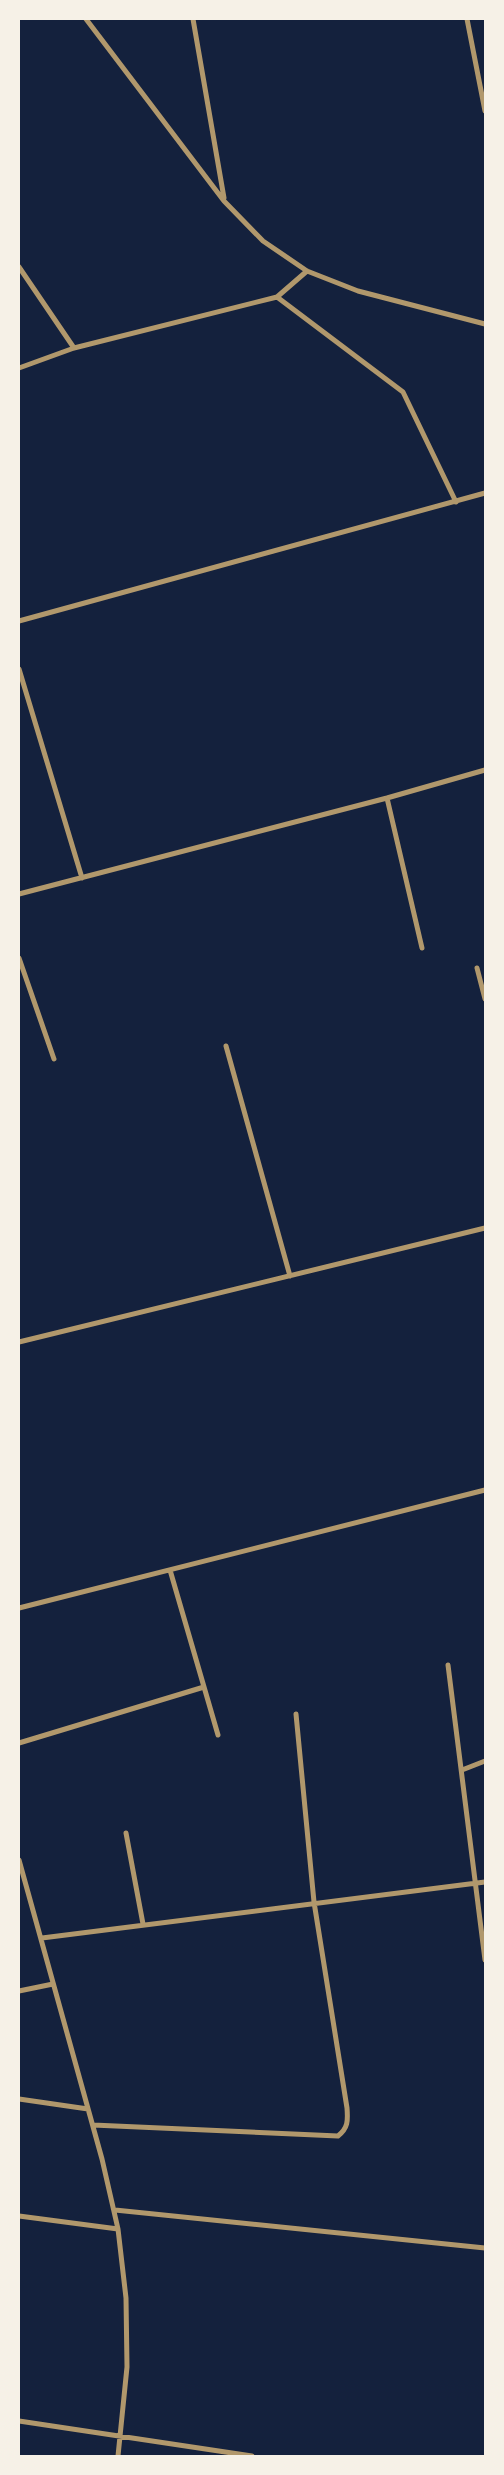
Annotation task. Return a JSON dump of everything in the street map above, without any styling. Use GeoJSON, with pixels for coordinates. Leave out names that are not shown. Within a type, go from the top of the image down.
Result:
{"type":"FeatureCollection","features":[{"type":"Feature","properties":{"kind":"street"},"geometry":{"type":"LineString","coordinates":[[86,19],[224,201],[263,241],[307,271],[358,291],[485,324]]}},
{"type":"Feature","properties":{"kind":"street"},"geometry":{"type":"LineString","coordinates":[[194,19],[224,201]]}},
{"type":"Feature","properties":{"kind":"street"},"geometry":{"type":"LineString","coordinates":[[467,19],[485,111]]}},
{"type":"Feature","properties":{"kind":"street"},"geometry":{"type":"LineString","coordinates":[[19,267],[74,348]]}},
{"type":"Feature","properties":{"kind":"street"},"geometry":{"type":"LineString","coordinates":[[19,368],[74,348],[277,297],[307,271]]}},
{"type":"Feature","properties":{"kind":"street"},"geometry":{"type":"LineString","coordinates":[[277,297],[403,392],[456,502]]}},
{"type":"Feature","properties":{"kind":"street"},"geometry":{"type":"LineString","coordinates":[[19,620],[485,493]]}},
{"type":"Feature","properties":{"kind":"street"},"geometry":{"type":"LineString","coordinates":[[19,669],[82,878]]}},
{"type":"Feature","properties":{"kind":"street"},"geometry":{"type":"LineString","coordinates":[[19,894],[387,798],[485,770]]}},
{"type":"Feature","properties":{"kind":"street"},"geometry":{"type":"LineString","coordinates":[[387,798],[422,948]]}},
{"type":"Feature","properties":{"kind":"street"},"geometry":{"type":"LineString","coordinates":[[19,958],[54,1059]]}},
{"type":"Feature","properties":{"kind":"street"},"geometry":{"type":"LineString","coordinates":[[477,968],[485,999]]}},
{"type":"Feature","properties":{"kind":"street"},"geometry":{"type":"LineString","coordinates":[[226,1046],[290,1276]]}},
{"type":"Feature","properties":{"kind":"street"},"geometry":{"type":"LineString","coordinates":[[19,1342],[485,1228]]}},
{"type":"Feature","properties":{"kind":"street"},"geometry":{"type":"LineString","coordinates":[[19,1608],[485,1490]]}},
{"type":"Feature","properties":{"kind":"street"},"geometry":{"type":"LineString","coordinates":[[170,1570],[218,1735]]}},
{"type":"Feature","properties":{"kind":"street"},"geometry":{"type":"LineString","coordinates":[[448,1665],[485,1960]]}},
{"type":"Feature","properties":{"kind":"street"},"geometry":{"type":"LineString","coordinates":[[19,1743],[204,1687]]}},
{"type":"Feature","properties":{"kind":"street"},"geometry":{"type":"LineString","coordinates":[[93,2126],[328,2136],[338,2136],[346,2130],[348,2121],[314,1902],[296,1714]]}},
{"type":"Feature","properties":{"kind":"street"},"geometry":{"type":"LineString","coordinates":[[462,1770],[485,1761]]}},
{"type":"Feature","properties":{"kind":"street"},"geometry":{"type":"LineString","coordinates":[[126,1833],[143,1924]]}},
{"type":"Feature","properties":{"kind":"street"},"geometry":{"type":"LineString","coordinates":[[19,1860],[42,1938],[115,2210],[126,2298],[127,2337],[127,2367],[118,2456]]}},
{"type":"Feature","properties":{"kind":"street"},"geometry":{"type":"LineString","coordinates":[[42,1938],[314,1902],[485,1882]]}},
{"type":"Feature","properties":{"kind":"street"},"geometry":{"type":"LineString","coordinates":[[19,1991],[53,1984]]}},
{"type":"Feature","properties":{"kind":"street"},"geometry":{"type":"LineString","coordinates":[[19,2099],[88,2109]]}},
{"type":"Feature","properties":{"kind":"street"},"geometry":{"type":"LineString","coordinates":[[115,2210],[485,2248]]}},
{"type":"Feature","properties":{"kind":"street"},"geometry":{"type":"LineString","coordinates":[[19,2216],[118,2229]]}},
{"type":"Feature","properties":{"kind":"street"},"geometry":{"type":"LineString","coordinates":[[19,2420],[252,2456]]}}]}
